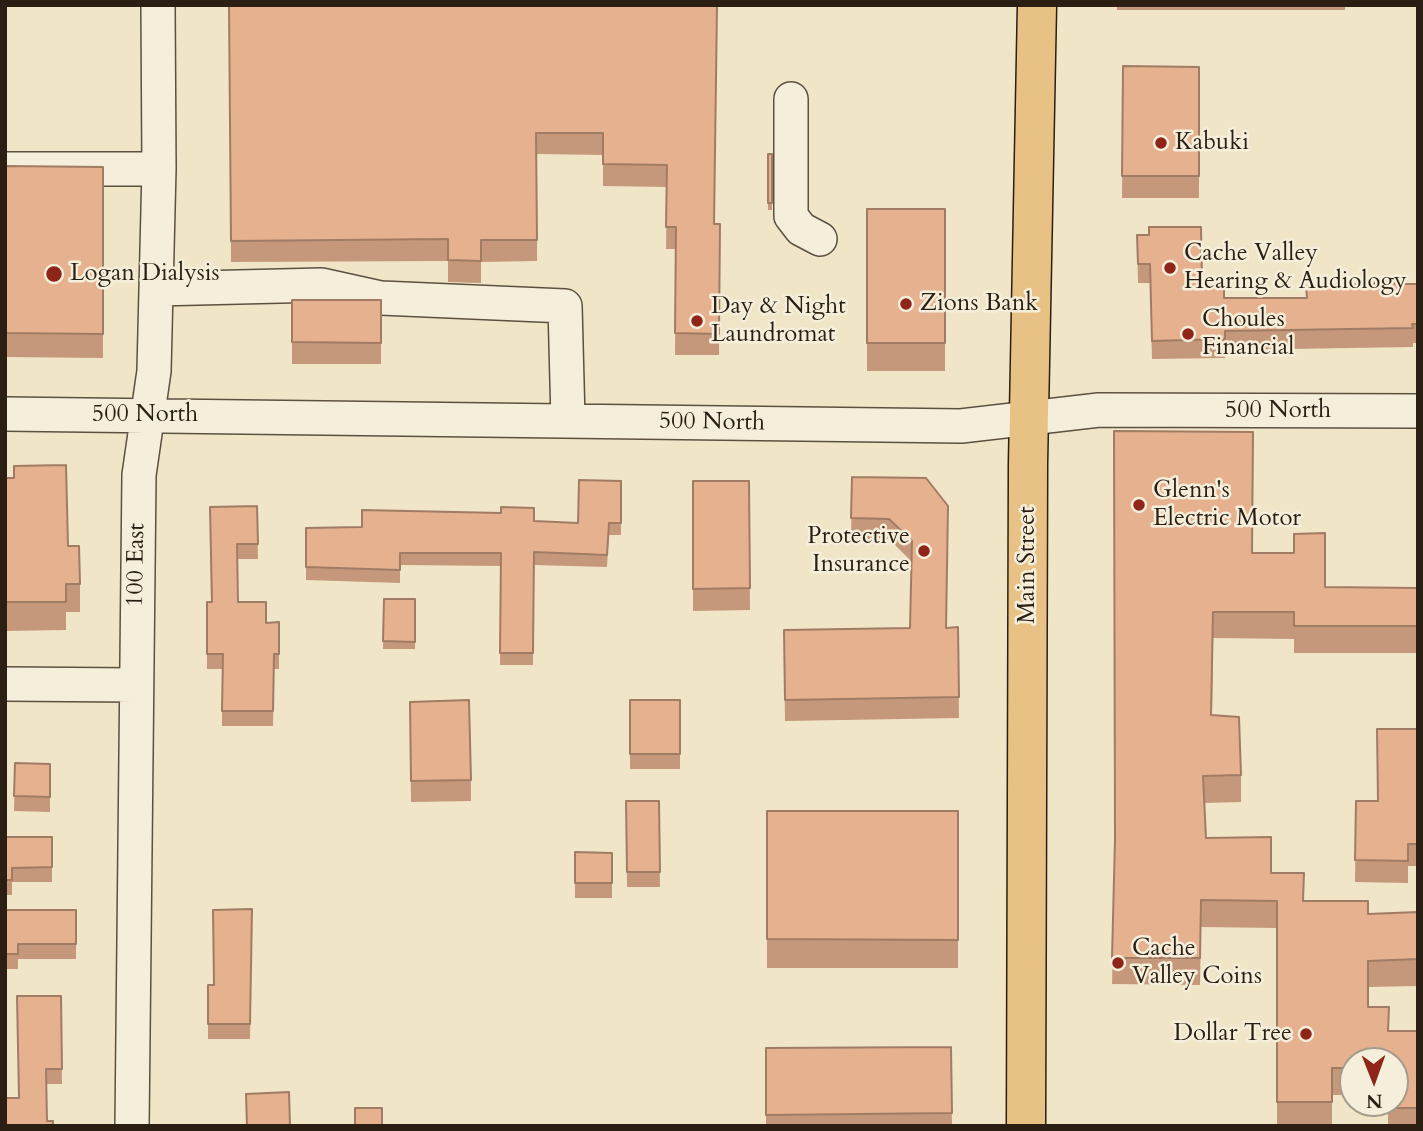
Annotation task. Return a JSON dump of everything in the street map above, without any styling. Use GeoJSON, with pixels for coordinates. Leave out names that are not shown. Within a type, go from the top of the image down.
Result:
{"type":"FeatureCollection","features":[{"type":"Feature","properties":{"kind":"main road","name":"Main Street"},"geometry":{"type":"LineString","coordinates":[[1026,1126],[1029,419],[1037,5]]}},
{"type":"Feature","properties":{"kind":"street","name":"100 East"},"geometry":{"type":"LineString","coordinates":[[132,1126],[139,475],[154,372],[159,169],[158,5]]}},
{"type":"Feature","properties":{"kind":"street"},"geometry":{"type":"LineString","coordinates":[[791,99],[791,216],[801,229],[820,239]]}},
{"type":"Feature","properties":{"kind":"street"},"geometry":{"type":"LineString","coordinates":[[5,169],[159,169]]}},
{"type":"Feature","properties":{"kind":"street"},"geometry":{"type":"LineString","coordinates":[[156,289],[322,285],[381,298],[565,306],[568,420]]}},
{"type":"Feature","properties":{"kind":"street","name":"500 North"},"geometry":{"type":"LineString","coordinates":[[5,414],[961,426],[1099,410],[1418,411]]}},
{"type":"Feature","properties":{"kind":"street"},"geometry":{"type":"LineString","coordinates":[[5,684],[135,685]]}},
{"type":"Feature","properties":{"kind":"building"},"geometry":{"type":"Polygon","coordinates":[[[229,5],[717,5],[714,224],[720,224],[719,334],[675,333],[676,227],[666,227],[667,165],[603,164],[603,133],[536,133],[537,240],[481,240],[481,261],[448,260],[448,239],[231,241],[229,5]]]}},
{"type":"Feature","properties":{"kind":"building","name":"Kabuki"},"geometry":{"type":"Polygon","coordinates":[[[1123,66],[1199,67],[1199,176],[1122,176],[1123,66]]]}},
{"type":"Feature","properties":{"kind":"building"},"geometry":{"type":"Polygon","coordinates":[[[768,154],[772,154],[772,203],[768,203],[768,154]]]}},
{"type":"Feature","properties":{"kind":"building","name":"Logan Dialysis"},"geometry":{"type":"Polygon","coordinates":[[[5,166],[103,167],[103,334],[5,333],[5,166]]]}},
{"type":"Feature","properties":{"kind":"building","name":"Zions Bank"},"geometry":{"type":"Polygon","coordinates":[[[867,209],[945,209],[945,343],[867,343],[867,209]]]}},
{"type":"Feature","properties":{"kind":"building"},"geometry":{"type":"Polygon","coordinates":[[[1149,227],[1201,227],[1202,281],[1224,280],[1224,298],[1307,298],[1306,286],[1375,284],[1375,279],[1395,278],[1395,284],[1418,284],[1418,324],[1412,324],[1413,328],[1225,331],[1225,339],[1152,341],[1150,264],[1138,264],[1137,235],[1149,235],[1149,227]]]}},
{"type":"Feature","properties":{"kind":"building"},"geometry":{"type":"Polygon","coordinates":[[[292,300],[381,300],[381,343],[292,342],[292,300]]]}},
{"type":"Feature","properties":{"kind":"building"},"geometry":{"type":"Polygon","coordinates":[[[1114,431],[1253,432],[1252,553],[1294,553],[1294,534],[1325,533],[1325,587],[1418,588],[1418,626],[1294,626],[1294,612],[1213,612],[1211,715],[1239,717],[1241,775],[1203,776],[1206,838],[1271,837],[1271,873],[1304,873],[1303,901],[1368,901],[1368,914],[1418,912],[1418,959],[1368,961],[1368,1007],[1389,1007],[1388,1031],[1418,1031],[1418,1108],[1409,1108],[1409,1047],[1339,1047],[1339,1068],[1332,1068],[1332,1102],[1277,1102],[1277,901],[1201,900],[1200,958],[1112,958],[1115,839],[1114,431]]]}},
{"type":"Feature","properties":{"kind":"building"},"geometry":{"type":"Polygon","coordinates":[[[66,465],[68,546],[79,546],[80,584],[66,584],[66,602],[5,602],[5,478],[14,478],[14,466],[66,465]]]}},
{"type":"Feature","properties":{"kind":"building"},"geometry":{"type":"Polygon","coordinates":[[[852,477],[926,478],[948,506],[946,628],[958,627],[959,697],[785,700],[784,630],[910,628],[912,541],[889,519],[851,518],[852,477]]]}},
{"type":"Feature","properties":{"kind":"building"},"geometry":{"type":"Polygon","coordinates":[[[579,480],[621,481],[621,523],[609,523],[607,555],[534,552],[533,653],[500,653],[501,553],[400,553],[400,570],[306,567],[306,528],[362,527],[362,510],[501,513],[501,507],[534,508],[534,521],[578,523],[579,480]]]}},
{"type":"Feature","properties":{"kind":"building"},"geometry":{"type":"Polygon","coordinates":[[[693,481],[749,481],[750,588],[693,589],[693,481]]]}},
{"type":"Feature","properties":{"kind":"building"},"geometry":{"type":"Polygon","coordinates":[[[257,506],[258,544],[237,544],[238,602],[266,602],[266,623],[279,622],[279,654],[274,654],[273,711],[222,711],[223,654],[207,654],[207,602],[212,602],[210,507],[257,506]]]}},
{"type":"Feature","properties":{"kind":"building"},"geometry":{"type":"Polygon","coordinates":[[[384,599],[415,599],[415,642],[383,641],[384,599]]]}},
{"type":"Feature","properties":{"kind":"building"},"geometry":{"type":"Polygon","coordinates":[[[469,700],[471,780],[411,781],[410,702],[469,700]]]}},
{"type":"Feature","properties":{"kind":"building"},"geometry":{"type":"Polygon","coordinates":[[[630,700],[680,700],[680,754],[630,754],[630,700]]]}},
{"type":"Feature","properties":{"kind":"building"},"geometry":{"type":"Polygon","coordinates":[[[1377,729],[1418,729],[1418,844],[1408,844],[1408,861],[1355,860],[1356,801],[1378,801],[1377,729]]]}},
{"type":"Feature","properties":{"kind":"building"},"geometry":{"type":"Polygon","coordinates":[[[15,763],[50,764],[50,797],[14,796],[15,763]]]}},
{"type":"Feature","properties":{"kind":"building"},"geometry":{"type":"Polygon","coordinates":[[[626,801],[659,801],[660,872],[627,872],[626,801]]]}},
{"type":"Feature","properties":{"kind":"building"},"geometry":{"type":"Polygon","coordinates":[[[767,811],[958,811],[958,940],[767,939],[767,811]]]}},
{"type":"Feature","properties":{"kind":"building"},"geometry":{"type":"Polygon","coordinates":[[[5,837],[52,837],[52,867],[12,868],[12,880],[5,880],[5,837]]]}},
{"type":"Feature","properties":{"kind":"building"},"geometry":{"type":"Polygon","coordinates":[[[575,852],[612,853],[612,883],[575,883],[575,852]]]}},
{"type":"Feature","properties":{"kind":"building"},"geometry":{"type":"Polygon","coordinates":[[[252,909],[250,1024],[208,1024],[208,985],[214,985],[213,910],[252,909]]]}},
{"type":"Feature","properties":{"kind":"building"},"geometry":{"type":"Polygon","coordinates":[[[5,910],[76,910],[76,944],[18,944],[18,954],[5,954],[5,910]]]}},
{"type":"Feature","properties":{"kind":"building"},"geometry":{"type":"Polygon","coordinates":[[[17,996],[61,996],[62,1069],[46,1069],[47,1121],[53,1121],[53,1126],[5,1126],[5,1098],[19,1098],[17,996]]]}},
{"type":"Feature","properties":{"kind":"building"},"geometry":{"type":"Polygon","coordinates":[[[951,1047],[952,1113],[766,1115],[766,1048],[951,1047]]]}},
{"type":"Feature","properties":{"kind":"building"},"geometry":{"type":"Polygon","coordinates":[[[289,1092],[290,1126],[247,1126],[246,1094],[289,1092]]]}},
{"type":"Feature","properties":{"kind":"building"},"geometry":{"type":"Polygon","coordinates":[[[355,1108],[382,1108],[382,1126],[355,1126],[355,1108]]]}},
{"type":"Feature","properties":{"kind":"place","name":"Kabuki"},"geometry":{"type":"Point","coordinates":[1161,143]}},
{"type":"Feature","properties":{"kind":"place","name":"Cache Valley Hearing & Audiology"},"geometry":{"type":"Point","coordinates":[1170,268]}},
{"type":"Feature","properties":{"kind":"place","name":"Logan Dialysis"},"geometry":{"type":"Point","coordinates":[54,274]}},
{"type":"Feature","properties":{"kind":"place","name":"Zions Bank"},"geometry":{"type":"Point","coordinates":[906,304]}},
{"type":"Feature","properties":{"kind":"place","name":"Day & Night Laundromat"},"geometry":{"type":"Point","coordinates":[697,321]}},
{"type":"Feature","properties":{"kind":"place","name":"Choules Financial"},"geometry":{"type":"Point","coordinates":[1188,334]}},
{"type":"Feature","properties":{"kind":"place","name":"Glenn's Electric Motor"},"geometry":{"type":"Point","coordinates":[1139,505]}},
{"type":"Feature","properties":{"kind":"place","name":"Protective Insurance"},"geometry":{"type":"Point","coordinates":[924,551]}},
{"type":"Feature","properties":{"kind":"place","name":"Cache Valley Coins"},"geometry":{"type":"Point","coordinates":[1118,963]}},
{"type":"Feature","properties":{"kind":"place","name":"Dollar Tree"},"geometry":{"type":"Point","coordinates":[1306,1034]}}]}
